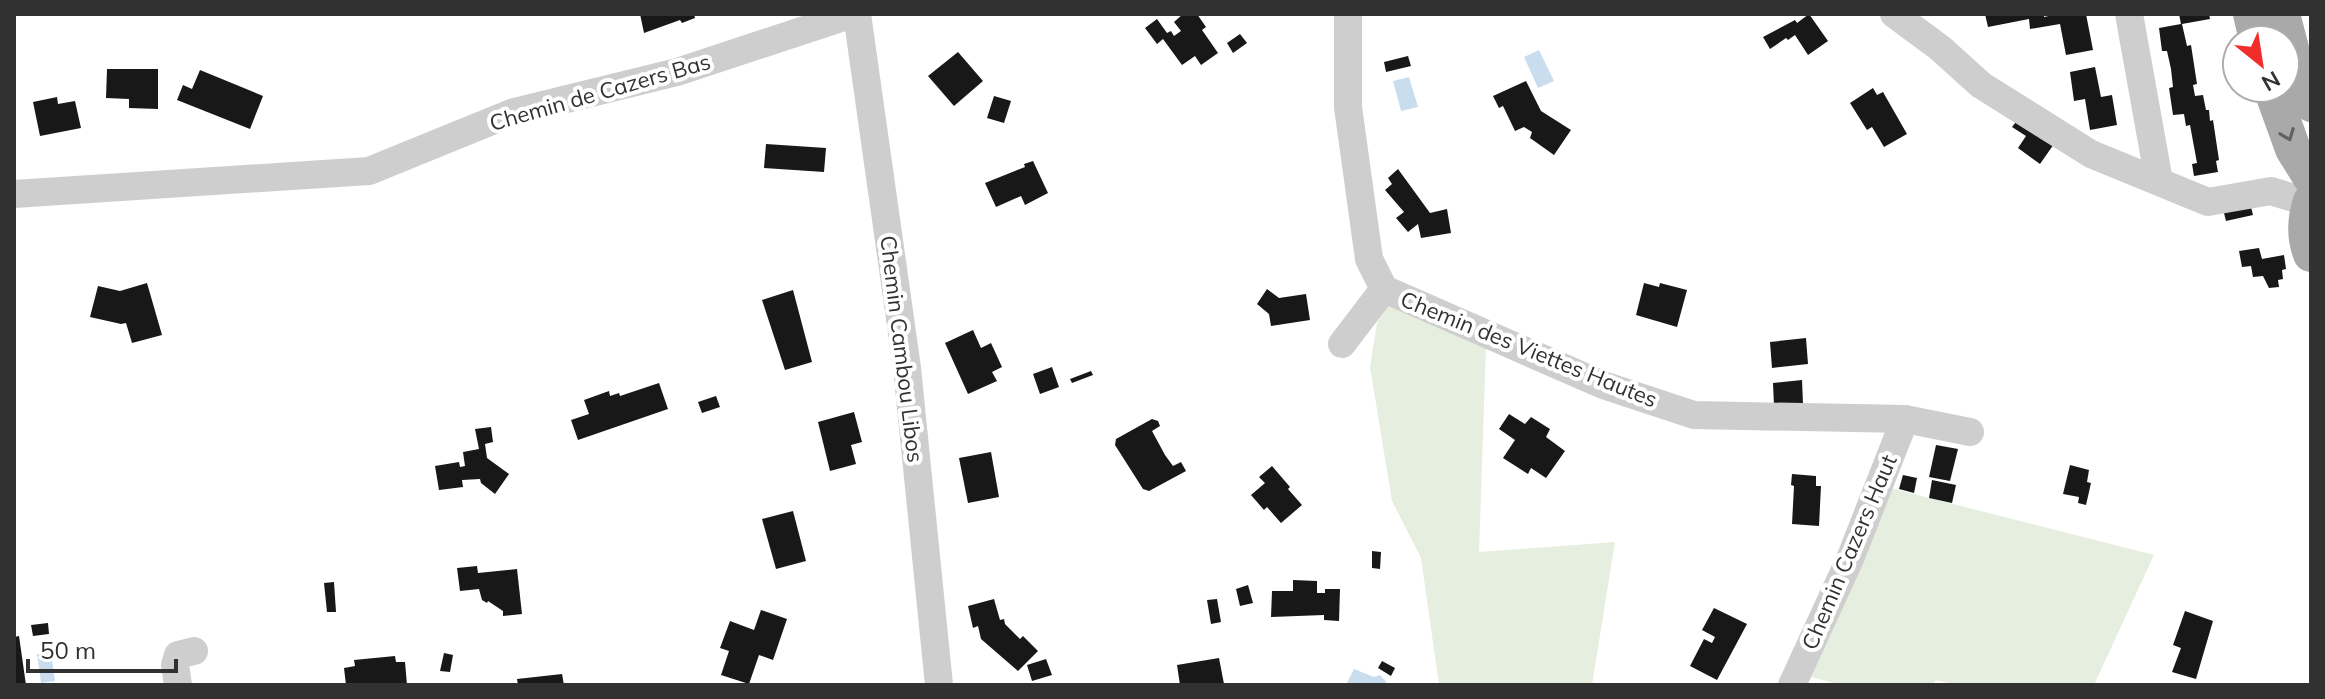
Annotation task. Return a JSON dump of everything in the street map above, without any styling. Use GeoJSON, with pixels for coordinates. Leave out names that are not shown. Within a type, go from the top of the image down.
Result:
{"type":"FeatureCollection","features":[{"type":"Feature","properties":{"kind":"main road"},"geometry":{"type":"LineString","coordinates":[[2282,14],[2301,87],[2311,104]]}},
{"type":"Feature","properties":{"kind":"main road"},"geometry":{"type":"LineString","coordinates":[[2277,104],[2311,194],[2305,223],[2311,254]]}},
{"type":"Feature","properties":{"kind":"street","name":"Chemin de Cazers Bas"},"geometry":{"type":"LineString","coordinates":[[14,194],[369,171],[514,112],[677,72],[855,14]]}},
{"type":"Feature","properties":{"kind":"street","name":"Chemin Cambou Libos"},"geometry":{"type":"LineString","coordinates":[[855,14],[907,368],[939,685]]}},
{"type":"Feature","properties":{"kind":"street","name":"Chemin des Viettes Hautes"},"geometry":{"type":"LineString","coordinates":[[1348,14],[1348,107],[1369,259],[1384,289],[1603,385],[1694,415],[1905,419],[1970,432]]}},
{"type":"Feature","properties":{"kind":"street"},"geometry":{"type":"LineString","coordinates":[[1894,14],[1940,48],[1981,85],[2091,154],[2208,202],[2271,191],[2311,194]]}},
{"type":"Feature","properties":{"kind":"street"},"geometry":{"type":"LineString","coordinates":[[2129,14],[2159,181]]}},
{"type":"Feature","properties":{"kind":"street"},"geometry":{"type":"LineString","coordinates":[[1342,344],[1384,289]]}},
{"type":"Feature","properties":{"kind":"street","name":"Chemin Cazers Haut"},"geometry":{"type":"LineString","coordinates":[[1792,685],[1850,559],[1905,419]]}},
{"type":"Feature","properties":{"kind":"street"},"geometry":{"type":"LineString","coordinates":[[178,685],[175,665],[178,655],[194,651]]}},
{"type":"Feature","properties":{"kind":"green space"},"geometry":{"type":"Polygon","coordinates":[[[1390,301],[1486,347],[1479,552],[1615,542],[1592,685],[1439,685],[1421,558],[1392,501],[1370,367],[1377,323],[1390,301]]]}},
{"type":"Feature","properties":{"kind":"green space"},"geometry":{"type":"Polygon","coordinates":[[[1890,488],[2154,555],[2094,685],[1957,685],[1936,680],[1932,685],[1842,685],[1803,675],[1890,488]]]}},
{"type":"Feature","properties":{"kind":"water"},"geometry":{"type":"Polygon","coordinates":[[[1539,50],[1554,81],[1538,88],[1524,57],[1539,50]]]}},
{"type":"Feature","properties":{"kind":"water"},"geometry":{"type":"Polygon","coordinates":[[[1409,77],[1418,107],[1401,111],[1393,81],[1409,77]]]}},
{"type":"Feature","properties":{"kind":"water"},"geometry":{"type":"Polygon","coordinates":[[[51,652],[55,681],[41,683],[37,654],[51,652]]]}},
{"type":"Feature","properties":{"kind":"water"},"geometry":{"type":"Polygon","coordinates":[[[1354,669],[1374,677],[1380,675],[1387,683],[1351,685],[1347,683],[1354,669]]]}},
{"type":"Feature","properties":{"kind":"building"},"geometry":{"type":"Polygon","coordinates":[[[640,14],[694,14],[695,18],[644,33],[640,14]]]}},
{"type":"Feature","properties":{"kind":"building"},"geometry":{"type":"Polygon","coordinates":[[[1183,14],[1197,14],[1206,27],[1202,30],[1218,53],[1201,65],[1195,56],[1182,65],[1163,39],[1157,44],[1145,28],[1157,19],[1167,33],[1171,31],[1174,36],[1181,31],[1174,22],[1183,14]]]}},
{"type":"Feature","properties":{"kind":"building"},"geometry":{"type":"Polygon","coordinates":[[[1809,14],[1828,41],[1808,55],[1795,35],[1770,49],[1763,37],[1795,20],[1797,23],[1809,14]]]}},
{"type":"Feature","properties":{"kind":"building"},"geometry":{"type":"Polygon","coordinates":[[[1985,14],[2044,14],[2044,17],[2086,14],[2093,50],[2066,55],[2060,24],[2030,29],[2029,19],[1988,27],[1985,14]]]}},
{"type":"Feature","properties":{"kind":"building"},"geometry":{"type":"Polygon","coordinates":[[[2179,14],[2209,14],[2210,19],[2182,24],[2187,46],[2191,45],[2197,84],[2193,85],[2195,96],[2203,95],[2210,121],[2213,120],[2218,172],[2194,176],[2192,164],[2197,163],[2190,125],[2186,126],[2184,114],[2173,115],[2169,88],[2173,87],[2171,69],[2167,51],[2162,51],[2159,28],[2181,24],[2179,14]]]}},
{"type":"Feature","properties":{"kind":"building"},"geometry":{"type":"Polygon","coordinates":[[[1240,34],[1247,43],[1233,53],[1227,43],[1240,34]]]}},
{"type":"Feature","properties":{"kind":"building"},"geometry":{"type":"Polygon","coordinates":[[[958,52],[983,81],[954,106],[928,76],[958,52]]]}},
{"type":"Feature","properties":{"kind":"building"},"geometry":{"type":"Polygon","coordinates":[[[1408,56],[1411,66],[1386,72],[1384,62],[1408,56]]]}},
{"type":"Feature","properties":{"kind":"building"},"geometry":{"type":"Polygon","coordinates":[[[2095,67],[2101,97],[2112,95],[2117,125],[2090,130],[2085,99],[2074,101],[2070,72],[2095,67]]]}},
{"type":"Feature","properties":{"kind":"building"},"geometry":{"type":"Polygon","coordinates":[[[107,69],[158,69],[158,109],[129,108],[129,99],[106,98],[107,69]]]}},
{"type":"Feature","properties":{"kind":"building"},"geometry":{"type":"Polygon","coordinates":[[[200,70],[263,96],[250,129],[177,100],[183,85],[192,89],[200,70]]]}},
{"type":"Feature","properties":{"kind":"building"},"geometry":{"type":"Polygon","coordinates":[[[1526,81],[1541,111],[1571,130],[1554,155],[1530,138],[1532,132],[1524,127],[1515,131],[1503,106],[1499,108],[1493,96],[1526,81]]]}},
{"type":"Feature","properties":{"kind":"building"},"geometry":{"type":"Polygon","coordinates":[[[1873,88],[1877,95],[1883,92],[1907,134],[1884,147],[1872,127],[1867,130],[1850,103],[1873,88]]]}},
{"type":"Feature","properties":{"kind":"building"},"geometry":{"type":"Polygon","coordinates":[[[994,96],[1011,101],[1004,123],[987,118],[994,96]]]}},
{"type":"Feature","properties":{"kind":"building"},"geometry":{"type":"Polygon","coordinates":[[[57,97],[58,104],[75,101],[81,128],[40,136],[33,102],[57,97]]]}},
{"type":"Feature","properties":{"kind":"building"},"geometry":{"type":"Polygon","coordinates":[[[2019,118],[2054,144],[2040,164],[2018,148],[2026,136],[2012,127],[2019,118]]]}},
{"type":"Feature","properties":{"kind":"building"},"geometry":{"type":"Polygon","coordinates":[[[766,144],[826,148],[824,172],[764,168],[766,144]]]}},
{"type":"Feature","properties":{"kind":"building"},"geometry":{"type":"Polygon","coordinates":[[[1033,161],[1048,193],[1025,205],[1021,196],[996,207],[985,183],[1033,161]]]}},
{"type":"Feature","properties":{"kind":"building"},"geometry":{"type":"Polygon","coordinates":[[[1398,169],[1430,213],[1447,209],[1451,233],[1421,238],[1418,224],[1408,232],[1396,218],[1404,212],[1385,190],[1392,184],[1388,178],[1398,169]]]}},
{"type":"Feature","properties":{"kind":"building"},"geometry":{"type":"Polygon","coordinates":[[[2250,203],[2253,215],[2226,221],[2224,213],[2250,203]]]}},
{"type":"Feature","properties":{"kind":"building"},"geometry":{"type":"Polygon","coordinates":[[[2259,248],[2262,259],[2284,255],[2286,269],[2282,270],[2283,279],[2278,280],[2279,287],[2269,288],[2263,276],[2253,277],[2251,266],[2242,267],[2239,251],[2259,248]]]}},
{"type":"Feature","properties":{"kind":"building"},"geometry":{"type":"Polygon","coordinates":[[[147,283],[162,335],[132,343],[126,323],[90,317],[98,286],[120,291],[147,283]]]}},
{"type":"Feature","properties":{"kind":"building"},"geometry":{"type":"Polygon","coordinates":[[[1644,283],[1659,287],[1660,283],[1687,290],[1677,327],[1636,315],[1644,283]]]}},
{"type":"Feature","properties":{"kind":"building"},"geometry":{"type":"Polygon","coordinates":[[[1267,289],[1279,298],[1306,294],[1310,320],[1271,326],[1269,314],[1257,304],[1267,289]]]}},
{"type":"Feature","properties":{"kind":"building"},"geometry":{"type":"Polygon","coordinates":[[[793,290],[812,362],[785,370],[762,300],[793,290]]]}},
{"type":"Feature","properties":{"kind":"building"},"geometry":{"type":"Polygon","coordinates":[[[973,330],[981,348],[991,343],[1002,367],[992,372],[997,381],[968,394],[945,343],[973,330]]]}},
{"type":"Feature","properties":{"kind":"building"},"geometry":{"type":"Polygon","coordinates":[[[1806,338],[1808,364],[1772,368],[1770,342],[1806,338]]]}},
{"type":"Feature","properties":{"kind":"building"},"geometry":{"type":"Polygon","coordinates":[[[1052,367],[1059,387],[1040,394],[1033,374],[1052,367]]]}},
{"type":"Feature","properties":{"kind":"building"},"geometry":{"type":"Polygon","coordinates":[[[1091,371],[1093,375],[1072,383],[1070,379],[1091,371]]]}},
{"type":"Feature","properties":{"kind":"building"},"geometry":{"type":"Polygon","coordinates":[[[1802,380],[1803,404],[1774,406],[1773,383],[1802,380]]]}},
{"type":"Feature","properties":{"kind":"building"},"geometry":{"type":"Polygon","coordinates":[[[659,383],[668,409],[578,440],[571,420],[589,414],[584,400],[609,391],[610,396],[619,393],[620,396],[659,383]]]}},
{"type":"Feature","properties":{"kind":"building"},"geometry":{"type":"Polygon","coordinates":[[[716,396],[720,407],[702,413],[698,402],[716,396]]]}},
{"type":"Feature","properties":{"kind":"building"},"geometry":{"type":"Polygon","coordinates":[[[854,412],[862,442],[851,445],[856,464],[830,471],[818,422],[854,412]]]}},
{"type":"Feature","properties":{"kind":"building"},"geometry":{"type":"Polygon","coordinates":[[[1509,414],[1525,424],[1531,417],[1550,429],[1546,437],[1565,451],[1546,478],[1531,468],[1528,474],[1503,458],[1515,440],[1499,429],[1509,414]]]}},
{"type":"Feature","properties":{"kind":"building"},"geometry":{"type":"Polygon","coordinates":[[[1152,419],[1158,421],[1160,426],[1152,431],[1165,455],[1173,466],[1181,462],[1186,471],[1149,491],[1143,489],[1115,445],[1116,439],[1152,419]]]}},
{"type":"Feature","properties":{"kind":"building"},"geometry":{"type":"Polygon","coordinates":[[[491,427],[493,442],[485,444],[487,458],[509,474],[495,494],[480,479],[462,480],[463,487],[439,490],[435,466],[459,462],[460,467],[465,466],[463,452],[479,449],[475,429],[491,427]]]}},
{"type":"Feature","properties":{"kind":"building"},"geometry":{"type":"Polygon","coordinates":[[[1936,445],[1958,449],[1950,481],[1929,477],[1936,445]]]}},
{"type":"Feature","properties":{"kind":"building"},"geometry":{"type":"Polygon","coordinates":[[[991,452],[999,497],[968,503],[959,458],[991,452]]]}},
{"type":"Feature","properties":{"kind":"building"},"geometry":{"type":"Polygon","coordinates":[[[2070,465],[2089,470],[2087,482],[2091,483],[2086,505],[2078,503],[2079,497],[2063,494],[2070,465]]]}},
{"type":"Feature","properties":{"kind":"building"},"geometry":{"type":"Polygon","coordinates":[[[1272,466],[1302,505],[1281,523],[1251,495],[1265,483],[1259,477],[1272,466]]]}},
{"type":"Feature","properties":{"kind":"building"},"geometry":{"type":"Polygon","coordinates":[[[1792,474],[1816,476],[1816,486],[1821,486],[1819,526],[1792,524],[1792,474]]]}},
{"type":"Feature","properties":{"kind":"building"},"geometry":{"type":"Polygon","coordinates":[[[1903,475],[1917,478],[1914,493],[1899,489],[1903,475]]]}},
{"type":"Feature","properties":{"kind":"building"},"geometry":{"type":"Polygon","coordinates":[[[1932,480],[1956,485],[1952,503],[1929,498],[1932,480]]]}},
{"type":"Feature","properties":{"kind":"building"},"geometry":{"type":"Polygon","coordinates":[[[793,511],[806,561],[776,569],[762,519],[793,511]]]}},
{"type":"Feature","properties":{"kind":"building"},"geometry":{"type":"Polygon","coordinates":[[[1372,551],[1381,552],[1380,569],[1372,568],[1372,551]]]}},
{"type":"Feature","properties":{"kind":"building"},"geometry":{"type":"Polygon","coordinates":[[[477,566],[478,573],[517,569],[522,614],[503,616],[503,611],[482,600],[479,589],[460,591],[457,568],[477,566]]]}},
{"type":"Feature","properties":{"kind":"building"},"geometry":{"type":"Polygon","coordinates":[[[1293,580],[1317,581],[1317,593],[1325,593],[1325,589],[1340,589],[1339,621],[1324,620],[1324,615],[1271,617],[1272,591],[1293,591],[1293,580]]]}},
{"type":"Feature","properties":{"kind":"building"},"geometry":{"type":"Polygon","coordinates":[[[334,582],[336,612],[327,612],[324,583],[334,582]]]}},
{"type":"Feature","properties":{"kind":"building"},"geometry":{"type":"Polygon","coordinates":[[[1248,585],[1253,603],[1240,606],[1236,589],[1248,585]]]}},
{"type":"Feature","properties":{"kind":"building"},"geometry":{"type":"Polygon","coordinates":[[[994,599],[1000,620],[1004,619],[1020,639],[1023,636],[1038,651],[1018,671],[981,639],[978,626],[973,628],[968,606],[994,599]]]}},
{"type":"Feature","properties":{"kind":"building"},"geometry":{"type":"Polygon","coordinates":[[[1217,599],[1221,622],[1211,624],[1207,600],[1217,599]]]}},
{"type":"Feature","properties":{"kind":"building"},"geometry":{"type":"Polygon","coordinates":[[[1714,608],[1747,624],[1717,680],[1690,666],[1704,639],[1712,643],[1715,637],[1702,630],[1714,608]]]}},
{"type":"Feature","properties":{"kind":"building"},"geometry":{"type":"Polygon","coordinates":[[[761,610],[787,619],[773,660],[759,655],[749,684],[721,675],[729,651],[720,648],[730,621],[754,630],[761,610]]]}},
{"type":"Feature","properties":{"kind":"building"},"geometry":{"type":"Polygon","coordinates":[[[2185,611],[2213,621],[2196,679],[2172,672],[2181,648],[2173,645],[2185,611]]]}},
{"type":"Feature","properties":{"kind":"building"},"geometry":{"type":"Polygon","coordinates":[[[48,623],[49,634],[33,636],[31,625],[48,623]]]}},
{"type":"Feature","properties":{"kind":"building"},"geometry":{"type":"Polygon","coordinates":[[[19,636],[26,685],[14,685],[14,637],[19,636]]]}},
{"type":"Feature","properties":{"kind":"building"},"geometry":{"type":"Polygon","coordinates":[[[444,653],[453,655],[450,672],[440,671],[444,653]]]}},
{"type":"Feature","properties":{"kind":"building"},"geometry":{"type":"Polygon","coordinates":[[[395,656],[396,662],[405,662],[407,685],[346,685],[344,668],[355,666],[354,660],[395,656]]]}},
{"type":"Feature","properties":{"kind":"building"},"geometry":{"type":"Polygon","coordinates":[[[1219,658],[1224,684],[1180,685],[1177,665],[1219,658]]]}},
{"type":"Feature","properties":{"kind":"building"},"geometry":{"type":"Polygon","coordinates":[[[1046,659],[1052,675],[1032,681],[1027,665],[1046,659]]]}},
{"type":"Feature","properties":{"kind":"building"},"geometry":{"type":"Polygon","coordinates":[[[1382,661],[1395,668],[1391,676],[1378,668],[1382,661]]]}},
{"type":"Feature","properties":{"kind":"building"},"geometry":{"type":"Polygon","coordinates":[[[562,674],[564,685],[518,685],[517,679],[562,674]]]}}]}
